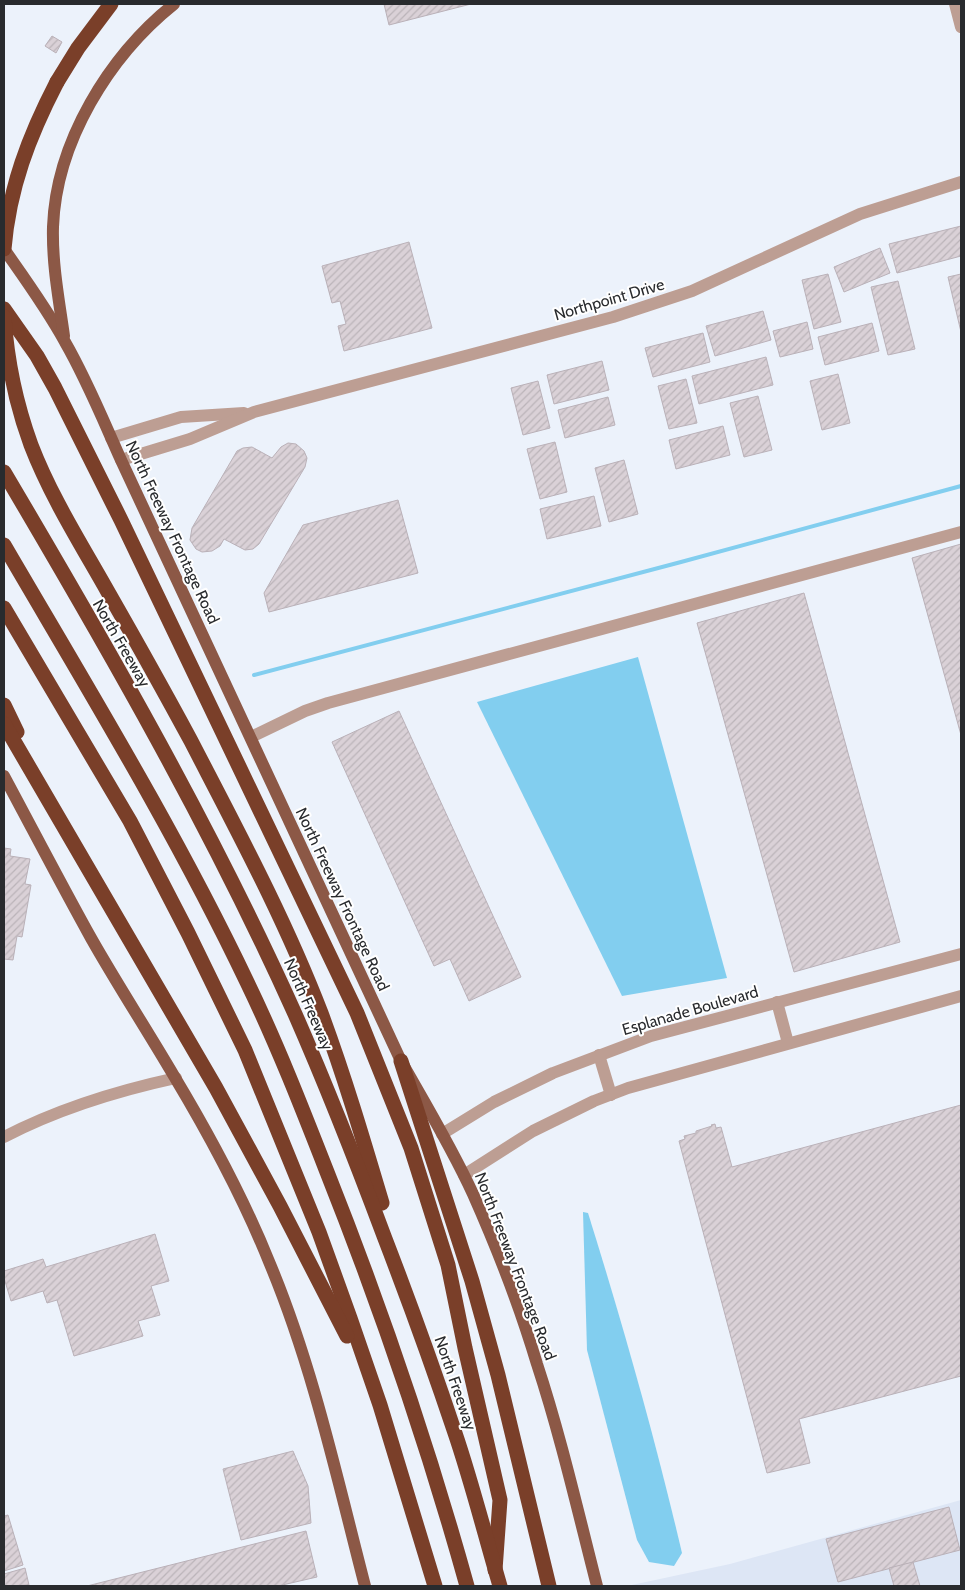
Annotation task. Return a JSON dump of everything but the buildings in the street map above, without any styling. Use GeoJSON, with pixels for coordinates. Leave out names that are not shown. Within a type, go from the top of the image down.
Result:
{"type":"FeatureCollection","features":[{"type":"Feature","properties":{"kind":"highway"},"geometry":{"type":"LineString","coordinates":[[4,249],[6,226],[15,179],[29,140],[57,82],[78,48],[111,4]]}},
{"type":"Feature","properties":{"kind":"highway"},"geometry":{"type":"LineString","coordinates":[[4,308],[37,356],[84,444],[357,1012],[412,1148],[448,1265],[464,1348],[500,1500],[495,1570]]}},
{"type":"Feature","properties":{"kind":"highway"},"geometry":{"type":"LineString","coordinates":[[4,317],[10,370],[23,421],[56,499],[177,714],[249,852],[320,1012],[364,1140],[412,1308]]}},
{"type":"Feature","properties":{"kind":"highway","name":"North Freeway"},"geometry":{"type":"LineString","coordinates":[[4,472],[145,718],[266,951],[331,1098],[412,1308],[456,1435],[500,1586]]}},
{"type":"Feature","properties":{"kind":"highway"},"geometry":{"type":"LineString","coordinates":[[4,545],[143,783],[208,903],[249,985],[312,1134],[368,1277],[426,1445],[467,1586]]}},
{"type":"Feature","properties":{"kind":"highway"},"geometry":{"type":"LineString","coordinates":[[4,608],[130,821],[188,933],[245,1050],[319,1232],[380,1405],[435,1586]]}},
{"type":"Feature","properties":{"kind":"highway"},"geometry":{"type":"LineString","coordinates":[[4,622],[50,684]]}},
{"type":"Feature","properties":{"kind":"highway"},"geometry":{"type":"LineString","coordinates":[[4,704],[59,817]]}},
{"type":"Feature","properties":{"kind":"highway"},"geometry":{"type":"LineString","coordinates":[[4,724],[216,1088],[332,1305],[380,1405]]}},
{"type":"Feature","properties":{"kind":"highway"},"geometry":{"type":"LineString","coordinates":[[400,1061],[472,1281],[498,1375],[550,1586]]}},
{"type":"Feature","properties":{"kind":"main road"},"geometry":{"type":"LineString","coordinates":[[65,341],[53,259],[53,226],[56,197],[67,156],[79,124],[102,83],[119,60],[155,19],[174,4]]}},
{"type":"Feature","properties":{"kind":"main road","name":"North Freeway Frontage Road"},"geometry":{"type":"LineString","coordinates":[[4,249],[65,341],[82,374],[400,1061],[464,1175],[514,1298],[537,1363],[561,1446],[597,1586]]}},
{"type":"Feature","properties":{"kind":"main road"},"geometry":{"type":"LineString","coordinates":[[4,776],[91,938],[176,1078],[233,1182],[267,1256],[287,1307],[322,1418],[365,1586]]}},
{"type":"Feature","properties":{"kind":"street"},"geometry":{"type":"LineString","coordinates":[[955,4],[961,27]]}},
{"type":"Feature","properties":{"kind":"street","name":"Northpoint Drive"},"geometry":{"type":"LineString","coordinates":[[121,460],[190,439],[254,412],[613,317],[661,302],[714,282],[860,214],[927,191],[961,182]]}},
{"type":"Feature","properties":{"kind":"street","name":"Northpoint Drive"},"geometry":{"type":"LineString","coordinates":[[111,438],[181,416],[254,412]]}},
{"type":"Feature","properties":{"kind":"street"},"geometry":{"type":"LineString","coordinates":[[251,737],[305,711],[328,703],[961,532]]}},
{"type":"Feature","properties":{"kind":"street","name":"Esplanade Boulevard"},"geometry":{"type":"LineString","coordinates":[[442,1134],[494,1102],[553,1073],[652,1036],[777,1002],[961,957]]}},
{"type":"Feature","properties":{"kind":"street"},"geometry":{"type":"LineString","coordinates":[[464,1175],[532,1131],[566,1114],[628,1088],[961,996]]}},
{"type":"Feature","properties":{"kind":"street"},"geometry":{"type":"LineString","coordinates":[[777,1002],[788,1043]]}},
{"type":"Feature","properties":{"kind":"street"},"geometry":{"type":"LineString","coordinates":[[599,1055],[611,1095]]}},
{"type":"Feature","properties":{"kind":"street"},"geometry":{"type":"LineString","coordinates":[[4,1137],[80,1104],[132,1088],[176,1078]]}},
{"type":"Feature","properties":{"kind":"shaded area"},"geometry":{"type":"Polygon","coordinates":[[[961,1500],[961,1586],[627,1586],[730,1564],[961,1500]]]}},
{"type":"Feature","properties":{"kind":"water"},"geometry":{"type":"Polygon","coordinates":[[[638,657],[727,978],[622,996],[477,702],[638,657]]]}},
{"type":"Feature","properties":{"kind":"water"},"geometry":{"type":"Polygon","coordinates":[[[583,1212],[588,1213],[601,1255],[661,1467],[682,1553],[674,1566],[649,1562],[637,1540],[587,1350],[583,1212]]]}},
{"type":"Feature","properties":{"kind":"waterway"},"geometry":{"type":"LineString","coordinates":[[254,675],[961,486]]}}]}
